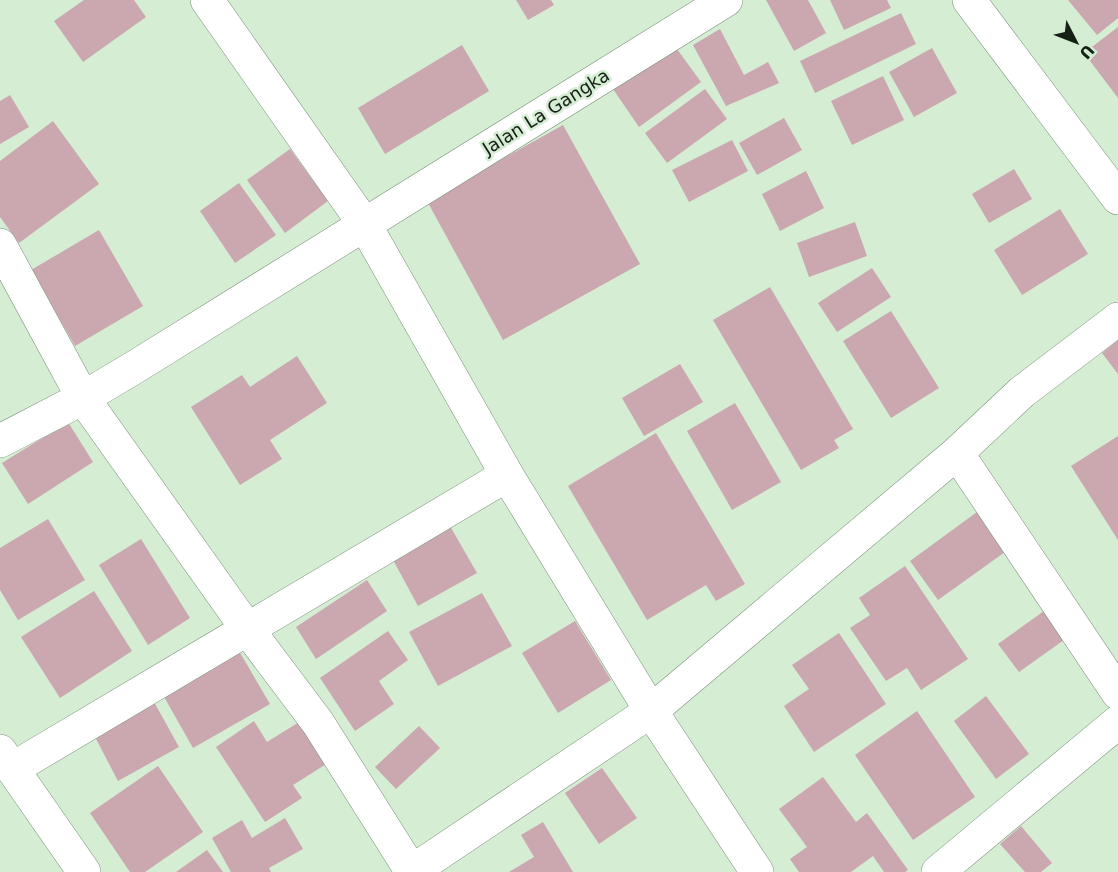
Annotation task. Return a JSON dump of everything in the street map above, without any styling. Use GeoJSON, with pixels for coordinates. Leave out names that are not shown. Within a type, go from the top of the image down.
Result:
{"type":"FeatureCollection","features":[{"type":"Feature","properties":{"kind":"street"},"geometry":{"type":"LineString","coordinates":[[207,0],[365,225],[507,475],[651,711],[757,872]]}},
{"type":"Feature","properties":{"kind":"street","name":"Jalan La Gangka"},"geometry":{"type":"LineString","coordinates":[[0,441],[82,398],[726,0]]}},
{"type":"Feature","properties":{"kind":"street"},"geometry":{"type":"LineString","coordinates":[[969,0],[1118,198]]}},
{"type":"Feature","properties":{"kind":"street"},"geometry":{"type":"LineString","coordinates":[[0,245],[82,398],[248,630],[318,723],[412,872],[651,711],[957,453],[1022,392],[1118,320]]}},
{"type":"Feature","properties":{"kind":"street"},"geometry":{"type":"LineString","coordinates":[[957,453],[1118,693]]}},
{"type":"Feature","properties":{"kind":"street"},"geometry":{"type":"LineString","coordinates":[[84,872],[6,760],[248,630],[507,475]]}},
{"type":"Feature","properties":{"kind":"street"},"geometry":{"type":"LineString","coordinates":[[938,872],[1118,722]]}},
{"type":"Feature","properties":{"kind":"building"},"geometry":{"type":"Polygon","coordinates":[[[84,0],[134,0],[146,17],[83,62],[54,21],[84,0]]]}},
{"type":"Feature","properties":{"kind":"building"},"geometry":{"type":"Polygon","coordinates":[[[516,0],[551,0],[554,5],[528,20],[516,0]]]}},
{"type":"Feature","properties":{"kind":"building"},"geometry":{"type":"Polygon","coordinates":[[[766,0],[808,0],[826,33],[794,51],[766,0]]]}},
{"type":"Feature","properties":{"kind":"building"},"geometry":{"type":"Polygon","coordinates":[[[830,0],[887,0],[891,8],[844,30],[830,0]]]}},
{"type":"Feature","properties":{"kind":"building"},"geometry":{"type":"Polygon","coordinates":[[[1068,0],[1118,0],[1118,18],[1097,35],[1068,0]]]}},
{"type":"Feature","properties":{"kind":"building"},"geometry":{"type":"Polygon","coordinates":[[[901,13],[916,44],[815,93],[800,61],[901,13]]]}},
{"type":"Feature","properties":{"kind":"building"},"geometry":{"type":"Polygon","coordinates":[[[1118,27],[1118,98],[1084,53],[1118,27]]]}},
{"type":"Feature","properties":{"kind":"building"},"geometry":{"type":"Polygon","coordinates":[[[720,29],[744,75],[768,62],[779,83],[726,106],[693,45],[720,29]]]}},
{"type":"Feature","properties":{"kind":"building"},"geometry":{"type":"Polygon","coordinates":[[[462,45],[489,91],[385,154],[358,108],[462,45]]]}},
{"type":"Feature","properties":{"kind":"building"},"geometry":{"type":"Polygon","coordinates":[[[674,45],[701,82],[639,127],[613,89],[674,45]]]}},
{"type":"Feature","properties":{"kind":"building"},"geometry":{"type":"Polygon","coordinates":[[[932,48],[957,93],[914,117],[889,72],[932,48]]]}},
{"type":"Feature","properties":{"kind":"building"},"geometry":{"type":"Polygon","coordinates":[[[883,76],[904,120],[852,145],[831,101],[883,76]]]}},
{"type":"Feature","properties":{"kind":"building"},"geometry":{"type":"Polygon","coordinates":[[[705,89],[727,119],[667,163],[645,133],[705,89]]]}},
{"type":"Feature","properties":{"kind":"building"},"geometry":{"type":"Polygon","coordinates":[[[10,95],[29,127],[0,144],[0,101],[10,95]]]}},
{"type":"Feature","properties":{"kind":"building"},"geometry":{"type":"Polygon","coordinates":[[[784,118],[802,150],[757,175],[739,143],[784,118]]]}},
{"type":"Feature","properties":{"kind":"building"},"geometry":{"type":"Polygon","coordinates":[[[53,121],[99,184],[19,243],[0,217],[0,161],[53,121]]]}},
{"type":"Feature","properties":{"kind":"building"},"geometry":{"type":"Polygon","coordinates":[[[563,125],[640,264],[503,340],[427,201],[563,125]]]}},
{"type":"Feature","properties":{"kind":"building"},"geometry":{"type":"Polygon","coordinates":[[[732,140],[748,171],[689,202],[672,170],[732,140]]]}},
{"type":"Feature","properties":{"kind":"building"},"geometry":{"type":"Polygon","coordinates":[[[290,149],[328,201],[285,233],[247,180],[290,149]]]}},
{"type":"Feature","properties":{"kind":"building"},"geometry":{"type":"Polygon","coordinates":[[[1014,169],[1032,199],[989,223],[972,194],[1014,169]]]}},
{"type":"Feature","properties":{"kind":"building"},"geometry":{"type":"Polygon","coordinates":[[[806,171],[824,208],[780,231],[762,194],[806,171]]]}},
{"type":"Feature","properties":{"kind":"building"},"geometry":{"type":"Polygon","coordinates":[[[239,183],[276,235],[235,263],[200,211],[239,183]]]}},
{"type":"Feature","properties":{"kind":"building"},"geometry":{"type":"Polygon","coordinates":[[[1060,209],[1088,254],[1022,295],[994,250],[1060,209]]]}},
{"type":"Feature","properties":{"kind":"building"},"geometry":{"type":"Polygon","coordinates":[[[855,222],[867,256],[809,277],[797,243],[855,222]]]}},
{"type":"Feature","properties":{"kind":"building"},"geometry":{"type":"Polygon","coordinates":[[[99,230],[143,306],[75,346],[31,270],[99,230]]]}},
{"type":"Feature","properties":{"kind":"building"},"geometry":{"type":"Polygon","coordinates":[[[872,268],[891,297],[837,332],[818,303],[872,268]]]}},
{"type":"Feature","properties":{"kind":"building"},"geometry":{"type":"Polygon","coordinates":[[[770,287],[853,429],[834,440],[839,448],[801,470],[713,320],[770,287]]]}},
{"type":"Feature","properties":{"kind":"building"},"geometry":{"type":"Polygon","coordinates":[[[891,311],[939,388],[891,418],[843,341],[891,311]]]}},
{"type":"Feature","properties":{"kind":"building"},"geometry":{"type":"Polygon","coordinates":[[[1118,340],[1118,374],[1102,353],[1118,340]]]}},
{"type":"Feature","properties":{"kind":"building"},"geometry":{"type":"Polygon","coordinates":[[[297,356],[327,403],[270,440],[282,459],[240,485],[191,407],[242,375],[250,387],[297,356]]]}},
{"type":"Feature","properties":{"kind":"building"},"geometry":{"type":"Polygon","coordinates":[[[680,364],[703,402],[644,436],[622,398],[680,364]]]}},
{"type":"Feature","properties":{"kind":"building"},"geometry":{"type":"Polygon","coordinates":[[[735,403],[781,482],[732,510],[687,431],[735,403]]]}},
{"type":"Feature","properties":{"kind":"building"},"geometry":{"type":"Polygon","coordinates":[[[68,422],[93,462],[28,504],[2,463],[68,422]]]}},
{"type":"Feature","properties":{"kind":"building"},"geometry":{"type":"Polygon","coordinates":[[[656,433],[745,584],[716,601],[706,585],[647,620],[568,486],[656,433]]]}},
{"type":"Feature","properties":{"kind":"building"},"geometry":{"type":"Polygon","coordinates":[[[1118,436],[1118,540],[1071,466],[1118,436]]]}},
{"type":"Feature","properties":{"kind":"building"},"geometry":{"type":"Polygon","coordinates":[[[977,512],[1005,552],[938,600],[910,561],[977,512]]]}},
{"type":"Feature","properties":{"kind":"building"},"geometry":{"type":"Polygon","coordinates":[[[48,519],[85,580],[18,620],[0,590],[0,548],[48,519]]]}},
{"type":"Feature","properties":{"kind":"building"},"geometry":{"type":"Polygon","coordinates":[[[450,526],[477,573],[418,606],[392,558],[450,526]]]}},
{"type":"Feature","properties":{"kind":"building"},"geometry":{"type":"Polygon","coordinates":[[[141,539],[190,618],[148,645],[99,565],[141,539]]]}},
{"type":"Feature","properties":{"kind":"building"},"geometry":{"type":"Polygon","coordinates":[[[905,566],[968,659],[921,690],[907,668],[886,681],[850,628],[870,615],[859,598],[905,566]]]}},
{"type":"Feature","properties":{"kind":"building"},"geometry":{"type":"Polygon","coordinates":[[[367,580],[387,611],[316,659],[296,627],[367,580]]]}},
{"type":"Feature","properties":{"kind":"building"},"geometry":{"type":"Polygon","coordinates":[[[94,591],[132,651],[60,698],[21,637],[94,591]]]}},
{"type":"Feature","properties":{"kind":"building"},"geometry":{"type":"Polygon","coordinates":[[[482,593],[512,646],[438,686],[409,632],[482,593]]]}},
{"type":"Feature","properties":{"kind":"building"},"geometry":{"type":"Polygon","coordinates":[[[1051,606],[1071,635],[1019,672],[998,644],[1051,606]]]}},
{"type":"Feature","properties":{"kind":"building"},"geometry":{"type":"Polygon","coordinates":[[[575,621],[611,680],[558,713],[522,653],[575,621]]]}},
{"type":"Feature","properties":{"kind":"building"},"geometry":{"type":"Polygon","coordinates":[[[388,631],[408,660],[379,681],[394,704],[355,731],[320,678],[388,631]]]}},
{"type":"Feature","properties":{"kind":"building"},"geometry":{"type":"Polygon","coordinates":[[[839,633],[886,704],[814,752],[784,706],[809,689],[792,665],[839,633]]]}},
{"type":"Feature","properties":{"kind":"building"},"geometry":{"type":"Polygon","coordinates":[[[239,651],[270,704],[193,748],[163,695],[239,651]]]}},
{"type":"Feature","properties":{"kind":"building"},"geometry":{"type":"Polygon","coordinates":[[[986,696],[1029,754],[996,779],[954,721],[986,696]]]}},
{"type":"Feature","properties":{"kind":"building"},"geometry":{"type":"Polygon","coordinates":[[[153,700],[179,747],[118,781],[93,733],[153,700]]]}},
{"type":"Feature","properties":{"kind":"building"},"geometry":{"type":"Polygon","coordinates":[[[917,711],[975,797],[913,840],[855,755],[917,711]]]}},
{"type":"Feature","properties":{"kind":"building"},"geometry":{"type":"Polygon","coordinates":[[[304,719],[331,761],[293,785],[302,798],[265,822],[216,747],[254,721],[267,742],[304,719]]]}},
{"type":"Feature","properties":{"kind":"building"},"geometry":{"type":"Polygon","coordinates":[[[419,726],[440,748],[396,789],[375,767],[419,726]]]}},
{"type":"Feature","properties":{"kind":"building"},"geometry":{"type":"Polygon","coordinates":[[[158,766],[203,832],[145,872],[130,872],[90,813],[158,766]]]}},
{"type":"Feature","properties":{"kind":"building"},"geometry":{"type":"Polygon","coordinates":[[[602,768],[637,818],[599,844],[565,793],[602,768]]]}},
{"type":"Feature","properties":{"kind":"building"},"geometry":{"type":"Polygon","coordinates":[[[823,777],[856,822],[867,813],[908,870],[884,872],[873,856],[851,872],[799,872],[790,859],[807,847],[779,809],[823,777]]]}},
{"type":"Feature","properties":{"kind":"building"},"geometry":{"type":"Polygon","coordinates":[[[285,818],[303,849],[269,868],[271,872],[231,872],[212,838],[242,820],[252,838],[285,818]]]}},
{"type":"Feature","properties":{"kind":"building"},"geometry":{"type":"Polygon","coordinates":[[[543,822],[573,872],[509,872],[534,857],[521,835],[543,822]]]}},
{"type":"Feature","properties":{"kind":"building"},"geometry":{"type":"Polygon","coordinates":[[[1021,826],[1052,863],[1041,872],[1025,872],[1000,844],[1021,826]]]}},
{"type":"Feature","properties":{"kind":"building"},"geometry":{"type":"Polygon","coordinates":[[[207,850],[223,872],[176,872],[207,850]]]}}]}
